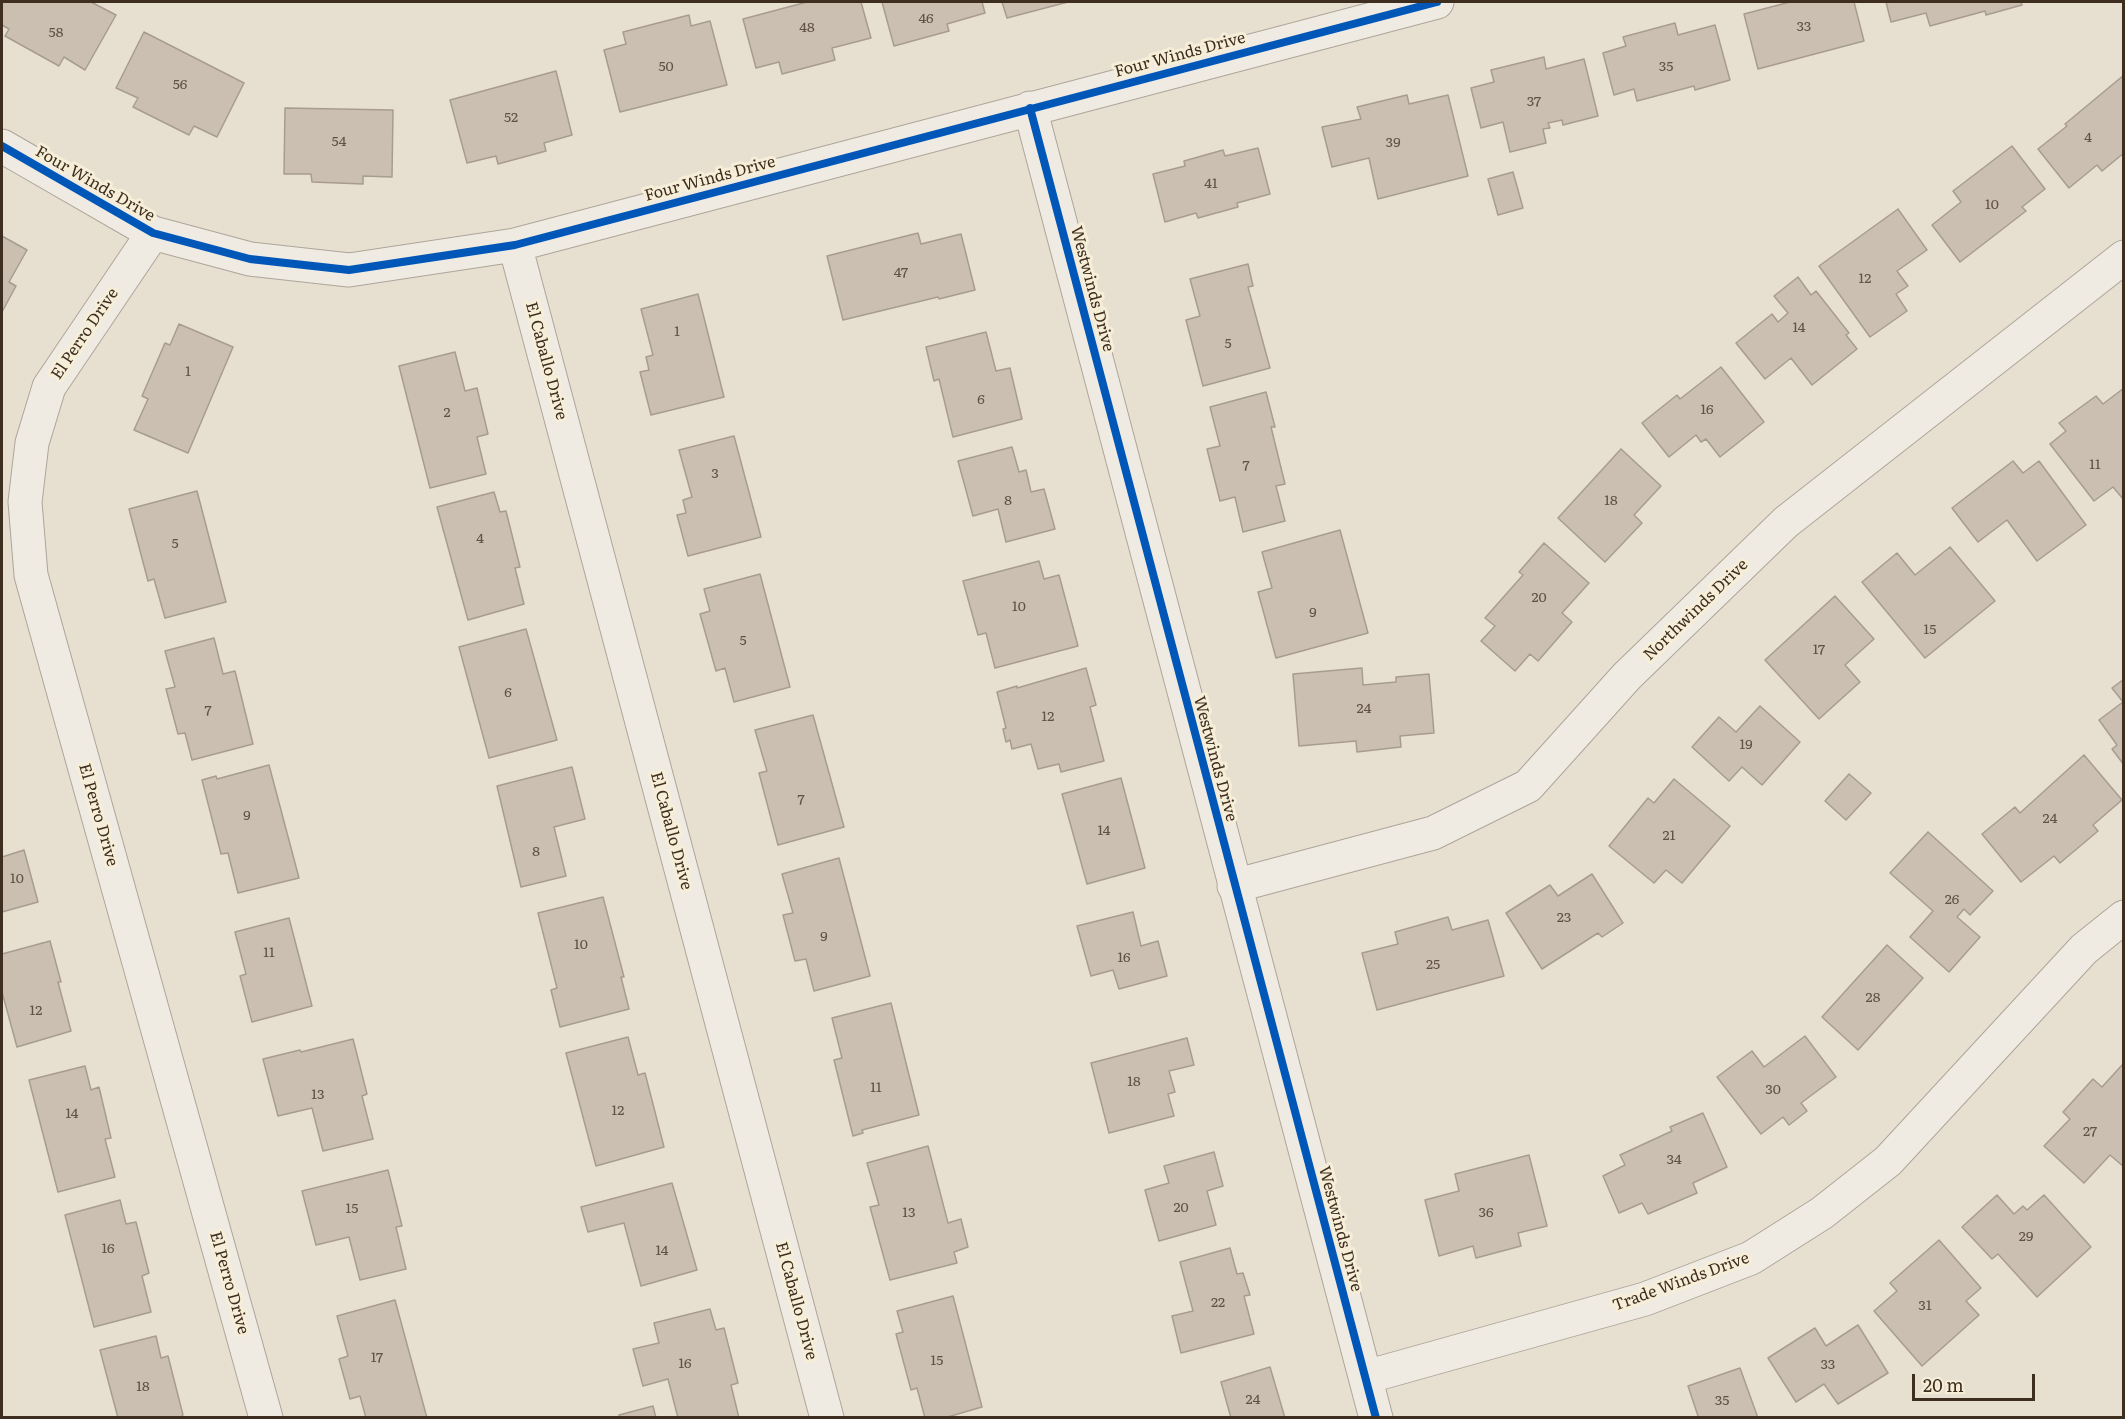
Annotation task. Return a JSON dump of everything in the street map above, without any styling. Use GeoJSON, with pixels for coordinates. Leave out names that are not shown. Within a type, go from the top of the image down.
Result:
{"type":"FeatureCollection","features":[{"type":"Feature","properties":{"kind":"street","name":"Four Winds Drive"},"geometry":{"type":"LineString","coordinates":[[2,146],[153,233],[250,259],[349,270],[515,245],[1437,2]]}},
{"type":"Feature","properties":{"kind":"street","name":"Westwinds Drive"},"geometry":{"type":"LineString","coordinates":[[1030,108],[1376,1418]]}},
{"type":"Feature","properties":{"kind":"street","name":"El Perro Drive"},"geometry":{"type":"LineString","coordinates":[[153,233],[49,387],[32,443],[25,502],[31,575],[266,1418]]}},
{"type":"Feature","properties":{"kind":"street","name":"El Caballo Drive"},"geometry":{"type":"LineString","coordinates":[[515,245],[827,1418]]}},
{"type":"Feature","properties":{"kind":"street","name":"Northwinds Drive"},"geometry":{"type":"LineString","coordinates":[[1234,886],[1433,833],[1528,786],[1627,676],[1786,522],[2124,257]]}},
{"type":"Feature","properties":{"kind":"street","name":"Trade Winds Drive"},"geometry":{"type":"LineString","coordinates":[[1366,1377],[1645,1299],[1751,1258],[1822,1213],[1888,1161],[2084,949],[2124,917]]}},
{"type":"Feature","properties":{"kind":"building"},"geometry":{"type":"Polygon","coordinates":[[[2,2],[91,2],[116,15],[85,70],[64,57],[59,66],[5,36],[9,29],[2,25],[2,2]]]}},
{"type":"Feature","properties":{"kind":"building"},"geometry":{"type":"Polygon","coordinates":[[[807,2],[861,2],[871,38],[832,48],[835,60],[782,74],[779,62],[756,68],[743,19],[807,2]]]}},
{"type":"Feature","properties":{"kind":"building"},"geometry":{"type":"Polygon","coordinates":[[[882,2],[982,2],[985,13],[947,24],[949,31],[894,46],[882,2]]]}},
{"type":"Feature","properties":{"kind":"building"},"geometry":{"type":"Polygon","coordinates":[[[1002,2],[1068,2],[1007,18],[1002,2]]]}},
{"type":"Feature","properties":{"kind":"building"},"geometry":{"type":"Polygon","coordinates":[[[1790,2],[1854,2],[1864,41],[1758,69],[1744,14],[1790,2]]]}},
{"type":"Feature","properties":{"kind":"building"},"geometry":{"type":"Polygon","coordinates":[[[1886,2],[2021,2],[2022,5],[1986,15],[1985,11],[1930,26],[1926,13],[1891,22],[1886,2]]]}},
{"type":"Feature","properties":{"kind":"building"},"geometry":{"type":"Polygon","coordinates":[[[689,15],[691,26],[710,21],[727,85],[620,112],[604,50],[626,44],[623,32],[689,15]]]}},
{"type":"Feature","properties":{"kind":"building"},"geometry":{"type":"Polygon","coordinates":[[[1675,23],[1678,35],[1715,25],[1730,80],[1695,90],[1694,86],[1637,101],[1634,89],[1614,95],[1603,53],[1626,46],[1623,37],[1675,23]]]}},
{"type":"Feature","properties":{"kind":"building"},"geometry":{"type":"Polygon","coordinates":[[[144,32],[244,83],[217,137],[194,126],[189,135],[133,107],[138,98],[116,88],[144,32]]]}},
{"type":"Feature","properties":{"kind":"building"},"geometry":{"type":"Polygon","coordinates":[[[1544,57],[1546,69],[1584,59],[1598,116],[1563,125],[1562,120],[1548,123],[1550,128],[1543,129],[1546,143],[1510,152],[1503,122],[1481,128],[1471,88],[1494,82],[1491,70],[1544,57]]]}},
{"type":"Feature","properties":{"kind":"building"},"geometry":{"type":"Polygon","coordinates":[[[556,71],[572,135],[544,143],[546,151],[498,164],[496,156],[467,163],[450,100],[556,71]]]}},
{"type":"Feature","properties":{"kind":"building"},"geometry":{"type":"Polygon","coordinates":[[[2124,75],[2124,153],[2102,171],[2097,165],[2069,188],[2038,149],[2124,75]]]}},
{"type":"Feature","properties":{"kind":"building"},"geometry":{"type":"Polygon","coordinates":[[[1407,95],[1409,104],[1448,95],[1468,176],[1378,199],[1369,158],[1332,167],[1322,127],[1361,119],[1357,107],[1407,95]]]}},
{"type":"Feature","properties":{"kind":"building"},"geometry":{"type":"Polygon","coordinates":[[[285,108],[393,110],[392,177],[363,176],[363,184],[312,182],[311,174],[284,174],[285,108]]]}},
{"type":"Feature","properties":{"kind":"building"},"geometry":{"type":"Polygon","coordinates":[[[2012,146],[2045,189],[2022,207],[2026,211],[1960,262],[1932,225],[1961,202],[1953,191],[2012,146]]]}},
{"type":"Feature","properties":{"kind":"building"},"geometry":{"type":"Polygon","coordinates":[[[1258,148],[1270,194],[1237,203],[1238,207],[1198,218],[1196,213],[1165,222],[1153,174],[1185,166],[1184,161],[1223,150],[1225,156],[1258,148]]]}},
{"type":"Feature","properties":{"kind":"building"},"geometry":{"type":"Polygon","coordinates":[[[1513,172],[1523,208],[1498,215],[1488,179],[1513,172]]]}},
{"type":"Feature","properties":{"kind":"building"},"geometry":{"type":"Polygon","coordinates":[[[1898,209],[1927,250],[1897,271],[1908,286],[1896,294],[1907,311],[1870,337],[1819,266],[1898,209]]]}},
{"type":"Feature","properties":{"kind":"building"},"geometry":{"type":"Polygon","coordinates":[[[918,233],[921,244],[961,234],[975,290],[843,320],[827,256],[918,233]]]}},
{"type":"Feature","properties":{"kind":"building"},"geometry":{"type":"Polygon","coordinates":[[[2,236],[27,250],[9,282],[16,286],[2,312],[2,236]]]}},
{"type":"Feature","properties":{"kind":"building"},"geometry":{"type":"Polygon","coordinates":[[[1248,264],[1253,286],[1248,287],[1270,368],[1203,386],[1186,320],[1200,316],[1190,279],[1248,264]]]}},
{"type":"Feature","properties":{"kind":"building"},"geometry":{"type":"Polygon","coordinates":[[[1798,277],[1811,295],[1816,291],[1849,333],[1846,335],[1857,349],[1812,385],[1791,358],[1765,379],[1736,343],[1772,314],[1778,322],[1788,313],[1774,296],[1798,277]]]}},
{"type":"Feature","properties":{"kind":"building"},"geometry":{"type":"Polygon","coordinates":[[[698,294],[724,397],[651,415],[640,372],[649,370],[646,357],[653,355],[641,309],[698,294]]]}},
{"type":"Feature","properties":{"kind":"building"},"geometry":{"type":"Polygon","coordinates":[[[179,324],[233,347],[188,453],[134,430],[148,399],[142,396],[165,343],[170,345],[179,324]]]}},
{"type":"Feature","properties":{"kind":"building"},"geometry":{"type":"Polygon","coordinates":[[[986,332],[996,371],[1010,368],[1022,419],[953,437],[939,379],[934,381],[926,347],[986,332]]]}},
{"type":"Feature","properties":{"kind":"building"},"geometry":{"type":"Polygon","coordinates":[[[455,352],[465,391],[477,388],[488,434],[477,437],[486,474],[430,488],[399,366],[455,352]]]}},
{"type":"Feature","properties":{"kind":"building"},"geometry":{"type":"Polygon","coordinates":[[[1721,367],[1764,422],[1720,457],[1706,439],[1701,442],[1696,435],[1669,457],[1642,423],[1677,395],[1680,399],[1721,367]]]}},
{"type":"Feature","properties":{"kind":"building"},"geometry":{"type":"Polygon","coordinates":[[[2124,388],[2124,500],[2113,487],[2094,501],[2050,444],[2066,431],[2059,423],[2096,396],[2103,404],[2124,388]]]}},
{"type":"Feature","properties":{"kind":"building"},"geometry":{"type":"Polygon","coordinates":[[[1266,392],[1275,427],[1271,427],[1285,484],[1276,486],[1285,521],[1243,532],[1235,497],[1220,501],[1207,449],[1220,446],[1210,407],[1266,392]]]}},
{"type":"Feature","properties":{"kind":"building"},"geometry":{"type":"Polygon","coordinates":[[[734,436],[761,537],[688,556],[677,515],[686,513],[683,500],[692,497],[679,450],[734,436]]]}},
{"type":"Feature","properties":{"kind":"building"},"geometry":{"type":"Polygon","coordinates":[[[1012,447],[1019,472],[1026,470],[1031,492],[1044,489],[1055,529],[1006,542],[998,509],[973,516],[958,461],[1012,447]]]}},
{"type":"Feature","properties":{"kind":"building"},"geometry":{"type":"Polygon","coordinates":[[[1621,449],[1661,486],[1634,515],[1642,523],[1605,562],[1558,518],[1621,449]]]}},
{"type":"Feature","properties":{"kind":"building"},"geometry":{"type":"Polygon","coordinates":[[[2013,461],[2023,473],[2039,461],[2086,525],[2037,561],[2007,520],[1978,542],[1952,508],[2013,461]]]}},
{"type":"Feature","properties":{"kind":"building"},"geometry":{"type":"Polygon","coordinates":[[[197,491],[226,602],[165,618],[154,579],[148,581],[129,509],[197,491]]]}},
{"type":"Feature","properties":{"kind":"building"},"geometry":{"type":"Polygon","coordinates":[[[494,492],[500,512],[506,511],[520,567],[515,568],[524,604],[468,620],[437,507],[494,492]]]}},
{"type":"Feature","properties":{"kind":"building"},"geometry":{"type":"Polygon","coordinates":[[[1340,530],[1368,633],[1276,658],[1258,592],[1272,588],[1262,552],[1340,530]]]}},
{"type":"Feature","properties":{"kind":"building"},"geometry":{"type":"Polygon","coordinates":[[[1544,543],[1589,583],[1562,613],[1572,622],[1538,661],[1530,654],[1515,671],[1481,641],[1495,626],[1485,618],[1523,575],[1519,572],[1544,543]]]}},
{"type":"Feature","properties":{"kind":"building"},"geometry":{"type":"Polygon","coordinates":[[[1950,547],[1995,601],[1925,658],[1862,582],[1897,553],[1915,575],[1950,547]]]}},
{"type":"Feature","properties":{"kind":"building"},"geometry":{"type":"Polygon","coordinates":[[[1039,561],[1044,579],[1059,575],[1078,646],[995,668],[986,633],[978,635],[963,581],[1039,561]]]}},
{"type":"Feature","properties":{"kind":"building"},"geometry":{"type":"Polygon","coordinates":[[[760,574],[790,687],[734,702],[725,668],[716,671],[700,614],[710,611],[704,589],[760,574]]]}},
{"type":"Feature","properties":{"kind":"building"},"geometry":{"type":"Polygon","coordinates":[[[1835,596],[1874,639],[1845,665],[1860,682],[1819,719],[1765,660],[1835,596]]]}},
{"type":"Feature","properties":{"kind":"building"},"geometry":{"type":"Polygon","coordinates":[[[526,629],[557,740],[489,758],[459,647],[526,629]]]}},
{"type":"Feature","properties":{"kind":"building"},"geometry":{"type":"Polygon","coordinates":[[[214,638],[223,674],[235,671],[253,744],[192,760],[185,733],[178,734],[166,689],[175,687],[165,651],[214,638]]]}},
{"type":"Feature","properties":{"kind":"building"},"geometry":{"type":"Polygon","coordinates":[[[1086,668],[1096,705],[1090,707],[1104,761],[1061,772],[1059,764],[1038,769],[1031,744],[1012,749],[1010,740],[1006,742],[1003,729],[1006,728],[997,692],[1086,668]]]}},
{"type":"Feature","properties":{"kind":"building"},"geometry":{"type":"Polygon","coordinates":[[[1362,668],[1363,685],[1396,682],[1396,677],[1429,674],[1434,733],[1400,736],[1401,747],[1357,752],[1356,741],[1299,746],[1293,674],[1362,668]]]}},
{"type":"Feature","properties":{"kind":"building"},"geometry":{"type":"Polygon","coordinates":[[[2124,679],[2124,765],[2112,749],[2117,745],[2099,720],[2123,702],[2112,688],[2124,679]]]}},
{"type":"Feature","properties":{"kind":"building"},"geometry":{"type":"Polygon","coordinates":[[[1760,706],[1800,742],[1762,785],[1742,767],[1729,781],[1692,747],[1719,717],[1736,732],[1760,706]]]}},
{"type":"Feature","properties":{"kind":"building"},"geometry":{"type":"Polygon","coordinates":[[[813,715],[844,827],[778,845],[759,773],[767,771],[755,730],[813,715]]]}},
{"type":"Feature","properties":{"kind":"building"},"geometry":{"type":"Polygon","coordinates":[[[2084,755],[2122,800],[2093,825],[2098,831],[2060,863],[2054,856],[2021,882],[1982,834],[2015,807],[2020,813],[2084,755]]]}},
{"type":"Feature","properties":{"kind":"building"},"geometry":{"type":"Polygon","coordinates":[[[269,765],[299,878],[238,893],[228,853],[221,854],[202,780],[216,776],[217,779],[269,765]]]}},
{"type":"Feature","properties":{"kind":"building"},"geometry":{"type":"Polygon","coordinates":[[[572,767],[585,819],[554,827],[566,876],[521,887],[497,786],[572,767]]]}},
{"type":"Feature","properties":{"kind":"building"},"geometry":{"type":"Polygon","coordinates":[[[1849,774],[1871,793],[1846,820],[1825,801],[1849,774]]]}},
{"type":"Feature","properties":{"kind":"building"},"geometry":{"type":"Polygon","coordinates":[[[1121,778],[1145,868],[1087,884],[1062,794],[1121,778]]]}},
{"type":"Feature","properties":{"kind":"building"},"geometry":{"type":"Polygon","coordinates":[[[1674,779],[1730,826],[1682,883],[1666,870],[1654,883],[1609,846],[1648,798],[1654,803],[1674,779]]]}},
{"type":"Feature","properties":{"kind":"building"},"geometry":{"type":"Polygon","coordinates":[[[1928,832],[1993,891],[1970,915],[1964,909],[1957,917],[1980,937],[1949,972],[1910,937],[1933,911],[1890,873],[1928,832]]]}},
{"type":"Feature","properties":{"kind":"building"},"geometry":{"type":"Polygon","coordinates":[[[24,850],[38,902],[2,912],[2,857],[24,850]]]}},
{"type":"Feature","properties":{"kind":"building"},"geometry":{"type":"Polygon","coordinates":[[[839,858],[870,976],[814,991],[806,959],[795,961],[783,915],[793,913],[782,874],[839,858]]]}},
{"type":"Feature","properties":{"kind":"building"},"geometry":{"type":"Polygon","coordinates":[[[1592,874],[1623,923],[1602,937],[1598,933],[1542,969],[1506,913],[1550,885],[1558,896],[1592,874]]]}},
{"type":"Feature","properties":{"kind":"building"},"geometry":{"type":"Polygon","coordinates":[[[603,897],[624,977],[621,977],[629,1009],[560,1027],[551,990],[557,988],[538,913],[603,897]]]}},
{"type":"Feature","properties":{"kind":"building"},"geometry":{"type":"Polygon","coordinates":[[[1133,912],[1141,946],[1158,941],[1167,976],[1119,989],[1113,970],[1091,976],[1077,926],[1133,912]]]}},
{"type":"Feature","properties":{"kind":"building"},"geometry":{"type":"Polygon","coordinates":[[[1448,917],[1452,930],[1488,920],[1504,976],[1377,1010],[1362,953],[1398,944],[1395,932],[1448,917]]]}},
{"type":"Feature","properties":{"kind":"building"},"geometry":{"type":"Polygon","coordinates":[[[289,918],[312,1006],[252,1022],[240,976],[246,974],[235,932],[289,918]]]}},
{"type":"Feature","properties":{"kind":"building"},"geometry":{"type":"Polygon","coordinates":[[[50,941],[71,1031],[17,1047],[2,992],[2,954],[50,941]]]}},
{"type":"Feature","properties":{"kind":"building"},"geometry":{"type":"Polygon","coordinates":[[[1887,945],[1923,978],[1858,1050],[1822,1017],[1887,945]]]}},
{"type":"Feature","properties":{"kind":"building"},"geometry":{"type":"Polygon","coordinates":[[[891,1003],[919,1115],[862,1130],[863,1133],[853,1136],[834,1060],[842,1058],[832,1018],[891,1003]]]}},
{"type":"Feature","properties":{"kind":"building"},"geometry":{"type":"Polygon","coordinates":[[[1805,1036],[1836,1077],[1801,1103],[1807,1111],[1789,1125],[1783,1117],[1761,1134],[1717,1077],[1752,1051],[1764,1067],[1805,1036]]]}},
{"type":"Feature","properties":{"kind":"building"},"geometry":{"type":"Polygon","coordinates":[[[628,1037],[638,1075],[645,1073],[664,1147],[596,1166],[566,1053],[628,1037]]]}},
{"type":"Feature","properties":{"kind":"building"},"geometry":{"type":"Polygon","coordinates":[[[1187,1038],[1194,1065],[1169,1071],[1175,1092],[1168,1094],[1174,1116],[1109,1133],[1091,1063],[1187,1038]]]}},
{"type":"Feature","properties":{"kind":"building"},"geometry":{"type":"Polygon","coordinates":[[[353,1039],[367,1094],[362,1096],[373,1139],[323,1151],[312,1108],[278,1116],[263,1059],[353,1039]]]}},
{"type":"Feature","properties":{"kind":"building"},"geometry":{"type":"Polygon","coordinates":[[[2123,1064],[2124,1167],[2110,1155],[2084,1183],[2044,1146],[2070,1119],[2063,1112],[2093,1079],[2102,1087],[2123,1064]]]}},
{"type":"Feature","properties":{"kind":"building"},"geometry":{"type":"Polygon","coordinates":[[[85,1066],[91,1090],[99,1087],[111,1138],[105,1139],[115,1177],[58,1192],[29,1080],[85,1066]]]}},
{"type":"Feature","properties":{"kind":"building"},"geometry":{"type":"Polygon","coordinates":[[[1703,1113],[1727,1167],[1693,1183],[1697,1193],[1648,1214],[1642,1203],[1619,1213],[1603,1176],[1625,1165],[1620,1155],[1672,1131],[1670,1127],[1703,1113]]]}},
{"type":"Feature","properties":{"kind":"building"},"geometry":{"type":"Polygon","coordinates":[[[928,1146],[948,1223],[961,1219],[968,1247],[954,1252],[957,1263],[890,1280],[870,1207],[879,1205],[867,1163],[928,1146]]]}},
{"type":"Feature","properties":{"kind":"building"},"geometry":{"type":"Polygon","coordinates":[[[1214,1152],[1223,1186],[1207,1191],[1216,1225],[1159,1241],[1145,1190],[1169,1183],[1164,1166],[1214,1152]]]}},
{"type":"Feature","properties":{"kind":"building"},"geometry":{"type":"Polygon","coordinates":[[[1529,1155],[1547,1226],[1518,1233],[1521,1246],[1476,1258],[1473,1246],[1439,1256],[1425,1200],[1459,1191],[1455,1174],[1529,1155]]]}},
{"type":"Feature","properties":{"kind":"building"},"geometry":{"type":"Polygon","coordinates":[[[388,1170],[402,1226],[396,1227],[406,1269],[360,1280],[349,1237],[316,1245],[302,1191],[388,1170]]]}},
{"type":"Feature","properties":{"kind":"building"},"geometry":{"type":"Polygon","coordinates":[[[672,1183],[697,1270],[641,1286],[624,1223],[588,1232],[581,1207],[672,1183]]]}},
{"type":"Feature","properties":{"kind":"building"},"geometry":{"type":"Polygon","coordinates":[[[1997,1195],[2014,1214],[2023,1206],[2027,1210],[2044,1195],[2091,1247],[2037,1297],[1998,1254],[1992,1259],[1962,1227],[1997,1195]]]}},
{"type":"Feature","properties":{"kind":"building"},"geometry":{"type":"Polygon","coordinates":[[[120,1200],[126,1224],[136,1222],[149,1273],[142,1276],[151,1312],[94,1327],[65,1215],[120,1200]]]}},
{"type":"Feature","properties":{"kind":"building"},"geometry":{"type":"Polygon","coordinates":[[[1939,1240],[1981,1288],[1966,1301],[1979,1315],[1922,1366],[1874,1311],[1897,1291],[1890,1283],[1939,1240]]]}},
{"type":"Feature","properties":{"kind":"building"},"geometry":{"type":"Polygon","coordinates":[[[1230,1248],[1237,1274],[1243,1273],[1250,1295],[1244,1296],[1254,1334],[1181,1353],[1172,1316],[1193,1311],[1180,1262],[1230,1248]]]}},
{"type":"Feature","properties":{"kind":"building"},"geometry":{"type":"Polygon","coordinates":[[[953,1296],[982,1407],[944,1418],[925,1418],[917,1388],[911,1390],[896,1334],[903,1332],[897,1311],[953,1296]]]}},
{"type":"Feature","properties":{"kind":"building"},"geometry":{"type":"Polygon","coordinates":[[[395,1300],[427,1418],[366,1418],[360,1396],[350,1399],[339,1359],[348,1356],[337,1316],[395,1300]]]}},
{"type":"Feature","properties":{"kind":"building"},"geometry":{"type":"Polygon","coordinates":[[[710,1309],[716,1330],[724,1328],[738,1383],[731,1385],[739,1418],[678,1418],[668,1379],[643,1386],[633,1349],[659,1343],[654,1323],[710,1309]]]}},
{"type":"Feature","properties":{"kind":"building"},"geometry":{"type":"Polygon","coordinates":[[[1858,1325],[1888,1373],[1838,1404],[1824,1384],[1796,1402],[1768,1358],[1815,1328],[1826,1346],[1858,1325]]]}},
{"type":"Feature","properties":{"kind":"building"},"geometry":{"type":"Polygon","coordinates":[[[156,1336],[161,1358],[168,1356],[183,1415],[179,1418],[118,1418],[100,1350],[156,1336]]]}},
{"type":"Feature","properties":{"kind":"building"},"geometry":{"type":"Polygon","coordinates":[[[1270,1367],[1285,1418],[1231,1418],[1221,1382],[1270,1367]]]}},
{"type":"Feature","properties":{"kind":"building"},"geometry":{"type":"Polygon","coordinates":[[[1740,1368],[1758,1418],[1695,1418],[1698,1416],[1688,1386],[1740,1368]]]}},
{"type":"Feature","properties":{"kind":"building"},"geometry":{"type":"Polygon","coordinates":[[[653,1406],[656,1418],[620,1418],[619,1415],[653,1406]]]}},
{"type":"Feature","properties":{"kind":"cycle path"},"geometry":{"type":"LineString","coordinates":[[2,146],[153,233],[250,259],[349,270],[515,245],[1437,2]]}},
{"type":"Feature","properties":{"kind":"cycle path"},"geometry":{"type":"LineString","coordinates":[[1030,108],[1376,1418]]}}]}
